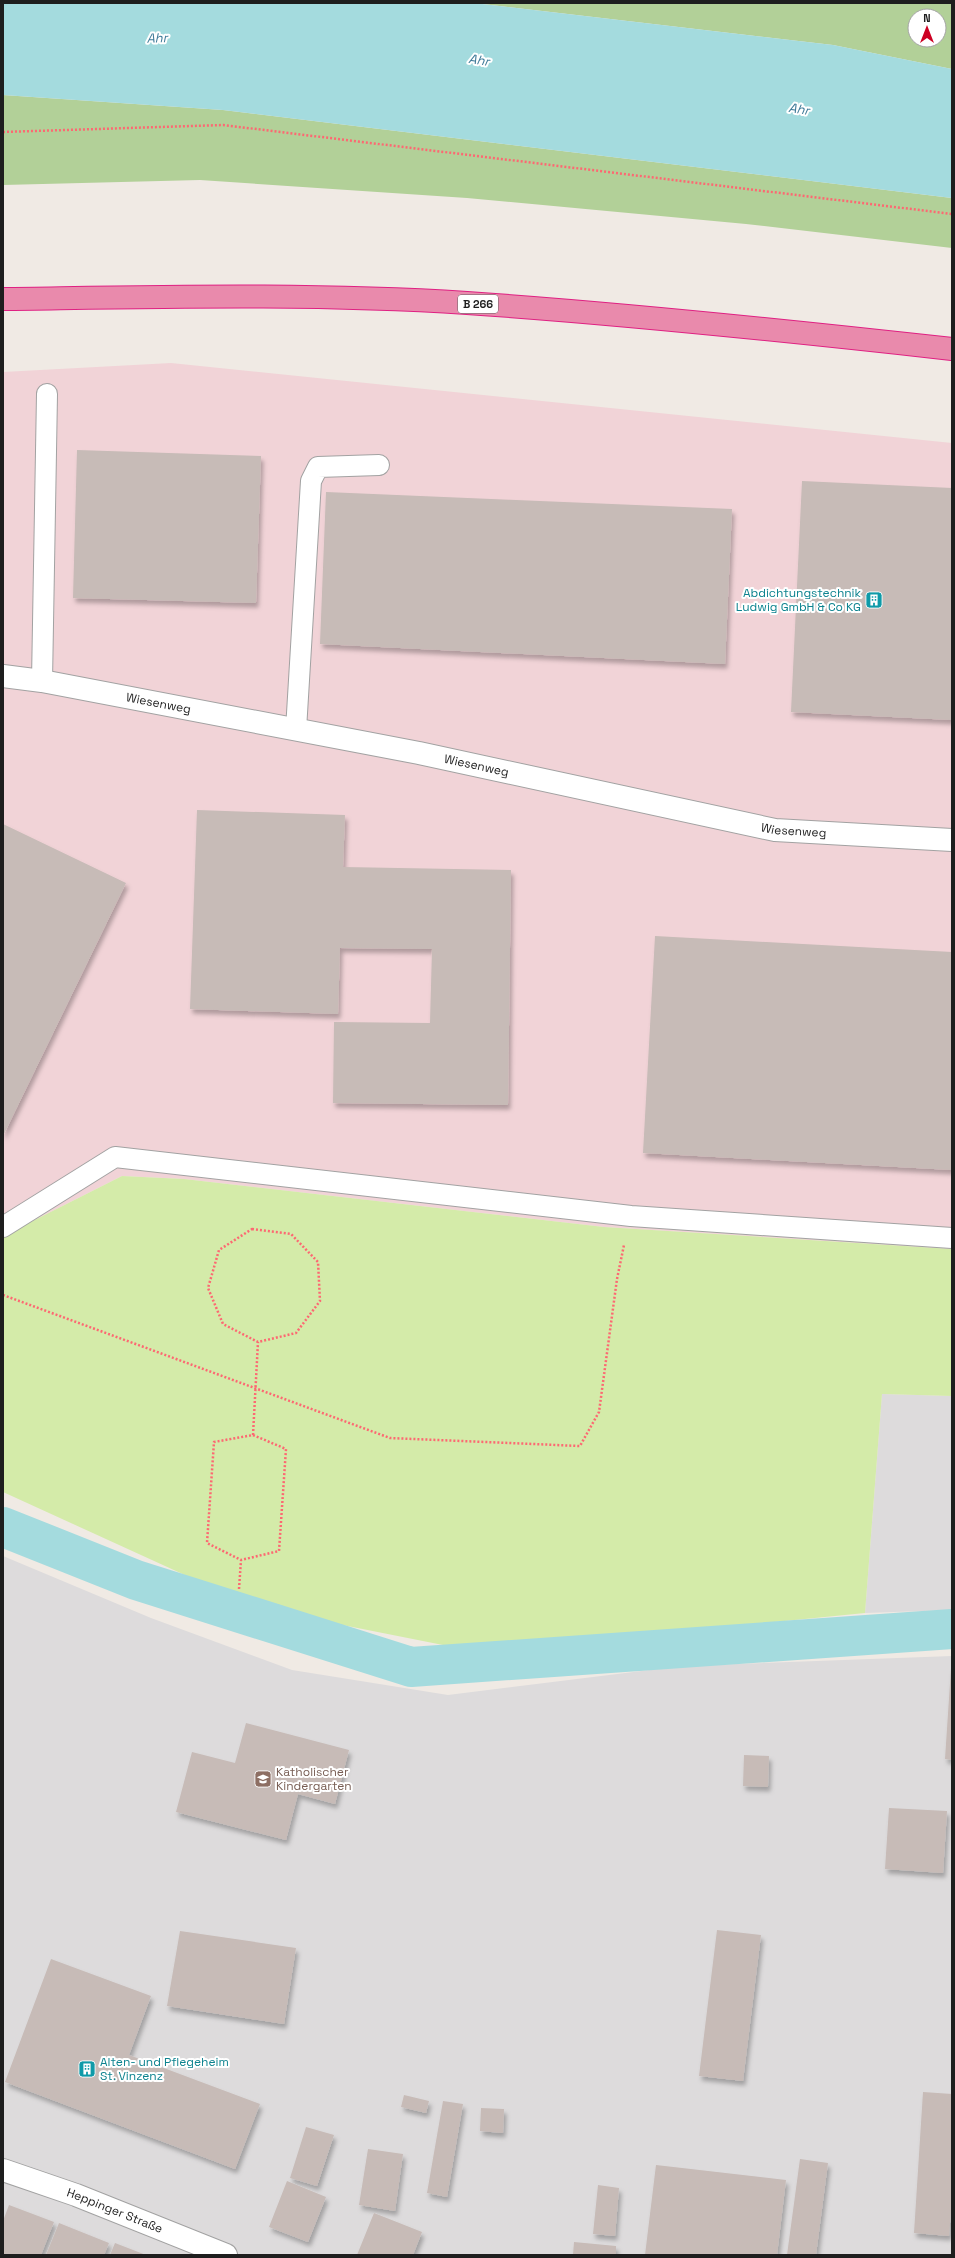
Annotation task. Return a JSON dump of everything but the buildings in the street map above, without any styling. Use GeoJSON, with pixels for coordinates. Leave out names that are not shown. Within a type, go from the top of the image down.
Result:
{"type":"FeatureCollection","features":[{"type":"Feature","properties":{"kind":"highway","name":"B 266"},"geometry":{"type":"LineString","coordinates":[[3,299],[238,296],[465,303],[733,325],[952,349]]}},
{"type":"Feature","properties":{"kind":"street","name":"Wiesenweg"},"geometry":{"type":"LineString","coordinates":[[3,676],[42,681],[419,753],[775,830],[952,840]]}},
{"type":"Feature","properties":{"kind":"street","name":"Heppinger Straße"},"geometry":{"type":"LineString","coordinates":[[3,2170],[76,2195],[226,2255]]}},
{"type":"Feature","properties":{"kind":"lane"},"geometry":{"type":"LineString","coordinates":[[42,681],[47,394]]}},
{"type":"Feature","properties":{"kind":"lane"},"geometry":{"type":"LineString","coordinates":[[296,730],[311,480],[318,467],[379,464]]}},
{"type":"Feature","properties":{"kind":"lane"},"geometry":{"type":"LineString","coordinates":[[3,1227],[115,1157],[631,1216],[952,1238]]}},
{"type":"Feature","properties":{"kind":"path"},"geometry":{"type":"LineString","coordinates":[[3,132],[223,125],[952,214]]}},
{"type":"Feature","properties":{"kind":"path"},"geometry":{"type":"LineString","coordinates":[[3,1295],[390,1438],[580,1446],[598,1412],[617,1279],[631,1216]]}},
{"type":"Feature","properties":{"kind":"path"},"geometry":{"type":"LineString","coordinates":[[252,1229],[291,1234],[318,1262],[320,1301],[296,1333],[258,1342],[223,1324],[208,1288],[219,1250],[252,1229]]}},
{"type":"Feature","properties":{"kind":"path"},"geometry":{"type":"LineString","coordinates":[[252,1435],[258,1342]]}},
{"type":"Feature","properties":{"kind":"path"},"geometry":{"type":"LineString","coordinates":[[252,1435],[286,1449],[279,1550],[241,1560],[207,1543],[214,1442],[252,1435]]}},
{"type":"Feature","properties":{"kind":"path"},"geometry":{"type":"LineString","coordinates":[[239,1589],[241,1560]]}},
{"type":"Feature","properties":{"kind":"shaded area"},"geometry":{"type":"Polygon","coordinates":[[[171,363],[952,443],[952,1249],[604,1227],[184,1179],[122,1176],[3,1236],[3,372],[171,363]]]}},
{"type":"Feature","properties":{"kind":"shaded area"},"geometry":{"type":"Polygon","coordinates":[[[882,1394],[952,1396],[952,1610],[865,1613],[882,1394]]]}},
{"type":"Feature","properties":{"kind":"shaded area"},"geometry":{"type":"Polygon","coordinates":[[[3,1556],[151,1618],[292,1670],[448,1695],[682,1666],[952,1656],[952,2255],[3,2255],[3,1556]]]}},
{"type":"Feature","properties":{"kind":"green space"},"geometry":{"type":"Polygon","coordinates":[[[474,3],[952,3],[952,69],[833,45],[474,3]]]}},
{"type":"Feature","properties":{"kind":"green space"},"geometry":{"type":"Polygon","coordinates":[[[3,95],[223,110],[952,198],[952,248],[746,224],[467,198],[200,180],[3,185],[3,95]]]}},
{"type":"Feature","properties":{"kind":"green space"},"geometry":{"type":"Polygon","coordinates":[[[122,1176],[184,1179],[604,1227],[952,1249],[952,1396],[882,1394],[865,1613],[674,1632],[448,1646],[257,1608],[3,1492],[3,1236],[122,1176]]]}},
{"type":"Feature","properties":{"kind":"water","name":"Ahr"},"geometry":{"type":"Polygon","coordinates":[[[3,3],[474,3],[833,45],[952,69],[952,198],[223,110],[3,95],[3,3]]]}},
{"type":"Feature","properties":{"kind":"waterway"},"geometry":{"type":"LineString","coordinates":[[3,1527],[136,1580],[411,1667],[952,1629]]}},
{"type":"Feature","properties":{"kind":"place","name":"Abdichtungstechnik Ludwig GmbH & Co KG"},"geometry":{"type":"Point","coordinates":[874,600]}},
{"type":"Feature","properties":{"kind":"place","name":"Katholischer Kindergarten"},"geometry":{"type":"Point","coordinates":[263,1779]}},
{"type":"Feature","properties":{"kind":"place","name":"Alten- und Pflegeheim St. Vinzenz"},"geometry":{"type":"Point","coordinates":[87,2069]}}]}
